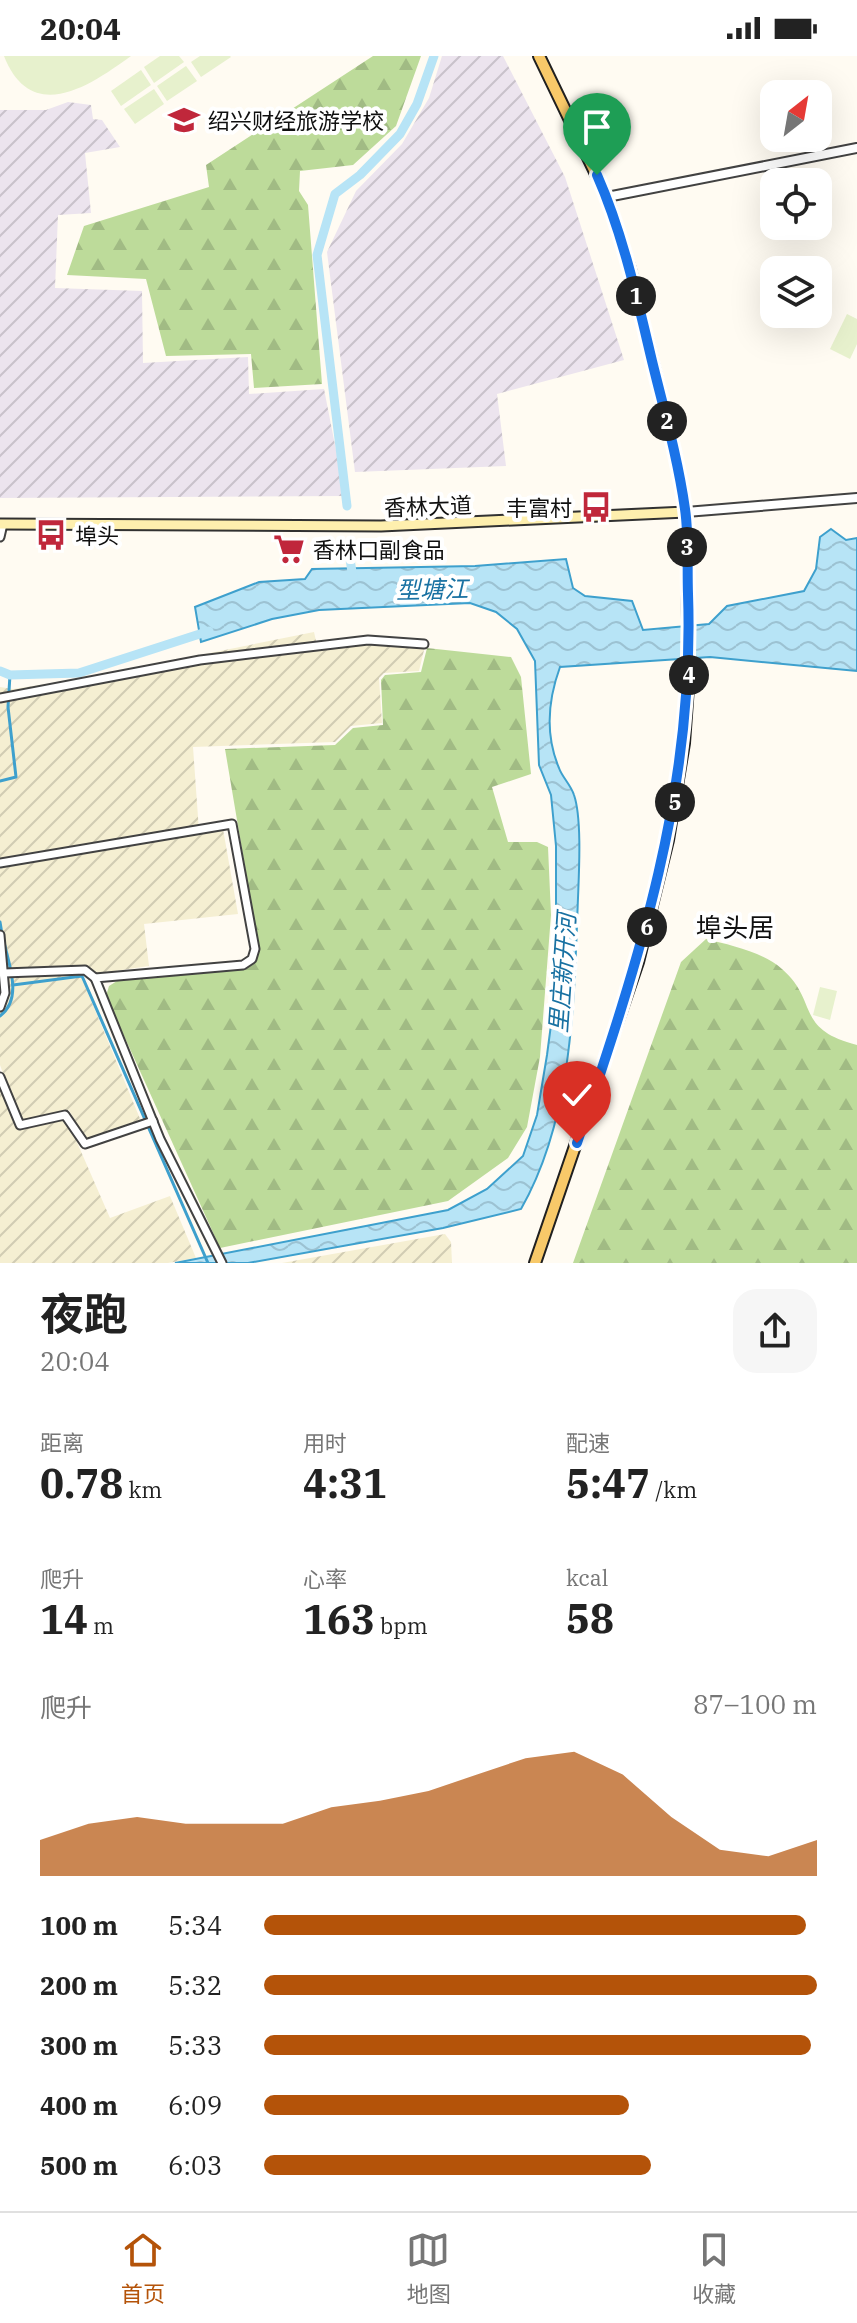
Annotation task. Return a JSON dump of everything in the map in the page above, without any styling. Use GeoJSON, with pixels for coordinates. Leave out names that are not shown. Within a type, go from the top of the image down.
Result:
{"type":"FeatureCollection","features":[{"type":"Feature","properties":{"kind":"main road"},"geometry":{"type":"LineString","coordinates":[[535,1263],[638,962],[668,840],[684,743],[689,673],[686,512],[676,458],[630,269],[607,197],[539,56]]}},
{"type":"Feature","properties":{"kind":"main road","name":"香林大道"},"geometry":{"type":"LineString","coordinates":[[2,524],[381,526],[686,512]]}},
{"type":"Feature","properties":{"kind":"street"},"geometry":{"type":"LineString","coordinates":[[607,197],[857,148]]}},
{"type":"Feature","properties":{"kind":"street","name":"香林大道"},"geometry":{"type":"LineString","coordinates":[[686,512],[857,498]]}},
{"type":"Feature","properties":{"kind":"street"},"geometry":{"type":"LineString","coordinates":[[0,537],[2,524]]}},
{"type":"Feature","properties":{"kind":"street"},"geometry":{"type":"LineString","coordinates":[[5,699],[200,660],[368,640],[424,644]]}},
{"type":"Feature","properties":{"kind":"street"},"geometry":{"type":"LineString","coordinates":[[0,863],[232,824],[255,949],[252,959],[243,965],[95,978]]}},
{"type":"Feature","properties":{"kind":"street"},"geometry":{"type":"LineString","coordinates":[[0,935],[9,973],[0,1007]]}},
{"type":"Feature","properties":{"kind":"street"},"geometry":{"type":"LineString","coordinates":[[9,973],[85,970],[95,978],[153,1121],[222,1263]]}},
{"type":"Feature","properties":{"kind":"street"},"geometry":{"type":"LineString","coordinates":[[0,1077],[20,1125],[65,1115],[85,1144],[153,1121]]}},
{"type":"Feature","properties":{"kind":"shaded area"},"geometry":{"type":"Polygon","coordinates":[[[442,56],[503,56],[565,177],[624,360],[497,394],[506,466],[355,472],[327,252],[356,191],[402,144],[429,98],[442,56]]]}},
{"type":"Feature","properties":{"kind":"shaded area"},"geometry":{"type":"Polygon","coordinates":[[[68,102],[91,105],[93,119],[102,120],[120,147],[85,153],[91,213],[58,215],[55,288],[142,291],[143,363],[248,357],[249,394],[324,389],[345,496],[0,498],[0,110],[46,110],[68,102]]]}},
{"type":"Feature","properties":{"kind":"shaded area"},"geometry":{"type":"Polygon","coordinates":[[[314,632],[318,650],[368,644],[425,646],[419,671],[384,673],[379,678],[382,723],[351,726],[335,742],[193,747],[199,831],[223,829],[238,914],[144,924],[149,966],[81,976],[141,1121],[85,1140],[69,1110],[21,1123],[0,1065],[0,687],[13,689],[86,678],[314,632]]]}},
{"type":"Feature","properties":{"kind":"shaded area"},"geometry":{"type":"Polygon","coordinates":[[[0,1086],[16,1128],[21,1130],[58,1118],[69,1124],[110,1218],[170,1196],[196,1258],[168,1263],[0,1263],[0,1086]]]}},
{"type":"Feature","properties":{"kind":"shaded area"},"geometry":{"type":"Polygon","coordinates":[[[445,1234],[451,1242],[452,1263],[282,1263],[445,1234]]]}},
{"type":"Feature","properties":{"kind":"green space"},"geometry":{"type":"Polygon","coordinates":[[[4,56],[131,56],[81,87],[46,95],[30,90],[16,78],[4,56]]]}},
{"type":"Feature","properties":{"kind":"green space"},"geometry":{"type":"Polygon","coordinates":[[[160,56],[179,56],[184,62],[154,83],[144,67],[160,56]]]}},
{"type":"Feature","properties":{"kind":"green space"},"geometry":{"type":"Polygon","coordinates":[[[200,56],[231,57],[201,77],[191,62],[200,56]]]}},
{"type":"Feature","properties":{"kind":"green space"},"geometry":{"type":"Polygon","coordinates":[[[373,56],[421,56],[396,126],[353,165],[300,171],[299,191],[308,205],[322,384],[254,388],[251,354],[166,356],[146,279],[67,275],[84,226],[209,187],[206,165],[373,56]]]}},
{"type":"Feature","properties":{"kind":"green space"},"geometry":{"type":"Polygon","coordinates":[[[186,66],[197,81],[167,101],[157,86],[186,66]]]}},
{"type":"Feature","properties":{"kind":"green space"},"geometry":{"type":"Polygon","coordinates":[[[141,70],[151,85],[121,106],[111,91],[141,70]]]}},
{"type":"Feature","properties":{"kind":"green space"},"geometry":{"type":"Polygon","coordinates":[[[154,89],[164,104],[135,124],[124,109],[154,89]]]}},
{"type":"Feature","properties":{"kind":"green space"},"geometry":{"type":"Polygon","coordinates":[[[847,314],[857,319],[857,344],[850,359],[830,349],[847,314]]]}},
{"type":"Feature","properties":{"kind":"green space"},"geometry":{"type":"Polygon","coordinates":[[[427,648],[511,657],[521,677],[531,774],[492,787],[508,842],[537,842],[548,847],[551,915],[540,1057],[527,1127],[508,1158],[448,1201],[220,1248],[106,996],[109,986],[117,981],[247,968],[256,962],[259,950],[225,749],[335,745],[353,728],[383,725],[381,680],[385,675],[421,672],[427,648]]]}},
{"type":"Feature","properties":{"kind":"green space"},"geometry":{"type":"Polygon","coordinates":[[[706,939],[746,950],[774,963],[793,981],[815,1022],[824,1031],[857,1045],[857,1263],[573,1263],[681,962],[706,939]]]}},
{"type":"Feature","properties":{"kind":"green space"},"geometry":{"type":"Polygon","coordinates":[[[820,987],[837,991],[830,1020],[813,1015],[820,987]]]}},
{"type":"Feature","properties":{"kind":"water","name":"里庄新开河"},"geometry":{"type":"Polygon","coordinates":[[[831,529],[846,540],[857,538],[857,671],[710,657],[560,667],[553,692],[550,730],[559,768],[577,805],[579,831],[572,1018],[561,1098],[551,1136],[538,1174],[521,1209],[443,1228],[248,1263],[175,1263],[448,1210],[487,1189],[523,1156],[537,1115],[556,987],[556,846],[551,795],[539,765],[535,661],[517,629],[496,612],[470,603],[319,610],[272,619],[201,642],[195,607],[259,582],[305,579],[312,569],[475,566],[566,559],[573,588],[585,596],[632,601],[643,630],[709,624],[727,606],[804,591],[816,569],[820,537],[831,529]]]}},
{"type":"Feature","properties":{"kind":"waterway"},"geometry":{"type":"LineString","coordinates":[[347,506],[317,255],[335,194],[360,175],[400,134],[417,104],[434,56]]}},
{"type":"Feature","properties":{"kind":"waterway"},"geometry":{"type":"LineString","coordinates":[[348,545],[353,579]]}},
{"type":"Feature","properties":{"kind":"waterway","name":"型塘江"},"geometry":{"type":"LineString","coordinates":[[0,671],[10,675],[79,673],[209,631]]}},
{"type":"Feature","properties":{"kind":"waterway"},"geometry":{"type":"LineString","coordinates":[[0,781],[16,777],[8,707],[10,675]]}},
{"type":"Feature","properties":{"kind":"waterway"},"geometry":{"type":"LineString","coordinates":[[0,922],[2,934]]}},
{"type":"Feature","properties":{"kind":"waterway"},"geometry":{"type":"LineString","coordinates":[[0,1016],[7,1009],[13,991],[4,942]]}},
{"type":"Feature","properties":{"kind":"waterway"},"geometry":{"type":"LineString","coordinates":[[13,985],[82,976],[208,1263]]}},
{"type":"Feature","properties":{"kind":"place","name":"绍兴财经旅游学校"},"geometry":{"type":"Point","coordinates":[184,120]}},
{"type":"Feature","properties":{"kind":"place","name":"丰富村"},"geometry":{"type":"Point","coordinates":[596,507]}},
{"type":"Feature","properties":{"kind":"place","name":"埠头"},"geometry":{"type":"Point","coordinates":[51,535]}},
{"type":"Feature","properties":{"kind":"place","name":"香林口副食品"},"geometry":{"type":"Point","coordinates":[289,549]}},
{"type":"Feature","properties":{"kind":"district","name":"埠头居"},"geometry":{"type":"Point","coordinates":[735,927]}},
{"type":"Feature","properties":{"kind":"route"},"geometry":{"type":"LineString","coordinates":[[577,1143],[638,962],[668,840],[684,743],[689,673],[686,512],[630,269],[597,175]]}}]}
